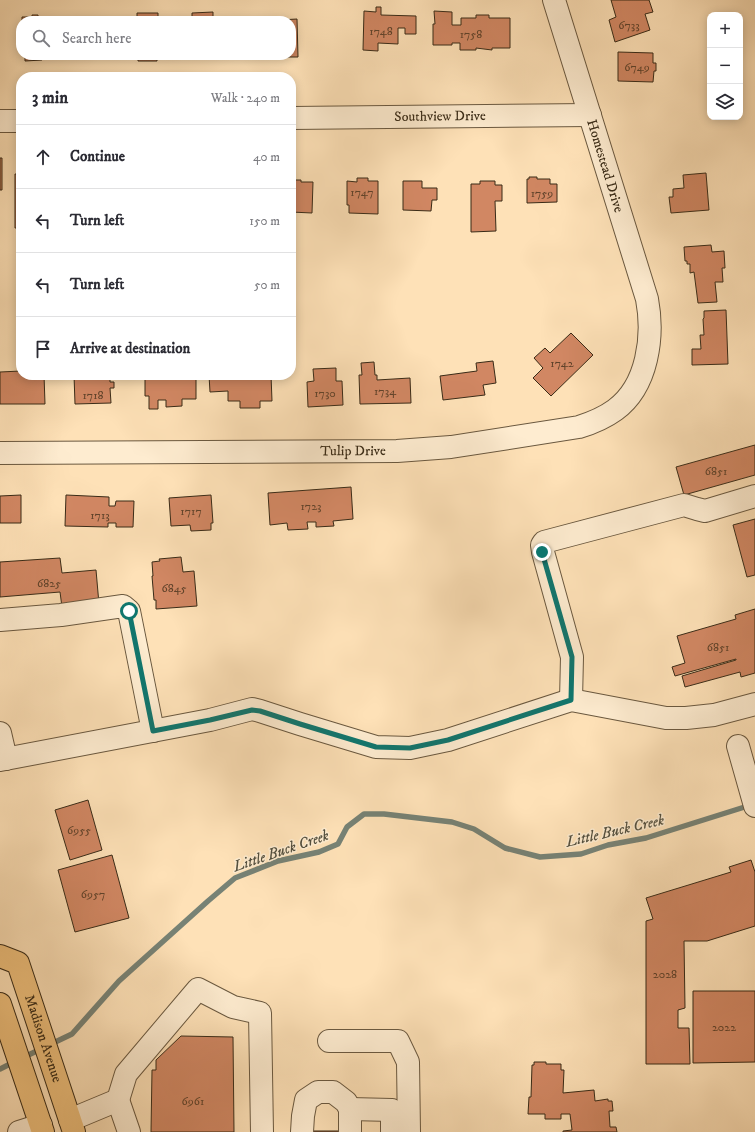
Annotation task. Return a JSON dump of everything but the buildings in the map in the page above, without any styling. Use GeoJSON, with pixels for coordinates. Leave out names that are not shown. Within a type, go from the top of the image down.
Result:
{"type":"FeatureCollection","features":[{"type":"Feature","properties":{"kind":"main road","name":"Madison Avenue"},"geometry":{"type":"LineString","coordinates":[[0,956],[18,963],[72,1126]]}},
{"type":"Feature","properties":{"kind":"main road","name":"Madison Avenue"},"geometry":{"type":"LineString","coordinates":[[3,1013],[42,1128]]}},
{"type":"Feature","properties":{"kind":"street","name":"Homestead Drive"},"geometry":{"type":"LineString","coordinates":[[554,0],[647,299],[649,334]]}},
{"type":"Feature","properties":{"kind":"street","name":"Southview Drive"},"geometry":{"type":"LineString","coordinates":[[296,118],[590,115]]}},
{"type":"Feature","properties":{"kind":"street"},"geometry":{"type":"LineString","coordinates":[[0,121],[16,121]]}},
{"type":"Feature","properties":{"kind":"street","name":"Tulip Drive"},"geometry":{"type":"LineString","coordinates":[[0,453],[397,451],[451,447],[579,427],[594,422],[616,409],[637,385],[643,368],[649,334]]}},
{"type":"Feature","properties":{"kind":"street"},"geometry":{"type":"LineString","coordinates":[[571,700],[572,657],[542,552],[544,542],[684,505],[705,511],[755,496]]}},
{"type":"Feature","properties":{"kind":"street"},"geometry":{"type":"LineString","coordinates":[[0,620],[61,615],[123,606],[126,608],[129,611],[153,731]]}},
{"type":"Feature","properties":{"kind":"street"},"geometry":{"type":"LineString","coordinates":[[0,733],[3,759],[210,720],[252,710],[260,711],[376,747],[410,748],[448,740],[571,700],[666,718],[686,718],[714,715],[755,704]]}},
{"type":"Feature","properties":{"kind":"street"},"geometry":{"type":"LineString","coordinates":[[738,746],[753,797]]}},
{"type":"Feature","properties":{"kind":"street"},"geometry":{"type":"LineString","coordinates":[[129,1132],[118,1100],[126,1074],[198,989],[233,1007],[260,1013],[262,1132]]}},
{"type":"Feature","properties":{"kind":"street"},"geometry":{"type":"LineString","coordinates":[[329,1041],[398,1041],[408,1062],[409,1132]]}},
{"type":"Feature","properties":{"kind":"street"},"geometry":{"type":"LineString","coordinates":[[302,1132],[306,1100],[318,1092],[333,1092],[346,1102],[350,1109],[350,1132]]}},
{"type":"Feature","properties":{"kind":"street"},"geometry":{"type":"LineString","coordinates":[[72,1126],[118,1100]]}},
{"type":"Feature","properties":{"kind":"street"},"geometry":{"type":"LineString","coordinates":[[350,1109],[392,1110],[392,1132]]}},
{"type":"Feature","properties":{"kind":"street"},"geometry":{"type":"LineString","coordinates":[[20,1132],[42,1128]]}},
{"type":"Feature","properties":{"kind":"waterway","name":"Little Buck Creek"},"geometry":{"type":"LineString","coordinates":[[49,1045],[72,1034],[119,981],[235,878],[278,861],[319,852],[338,844],[347,827],[364,814],[384,814],[452,822],[474,829],[505,848],[540,857],[581,854],[608,845],[646,838],[751,805]]}},
{"type":"Feature","properties":{"kind":"waterway","name":"Little Buck Creek"},"geometry":{"type":"LineString","coordinates":[[22,1058],[41,1049]]}},
{"type":"Feature","properties":{"kind":"waterway","name":"Little Buck Creek"},"geometry":{"type":"LineString","coordinates":[[0,1069],[14,1062]]}},
{"type":"Feature","properties":{"kind":"route"},"geometry":{"type":"LineString","coordinates":[[129,611],[153,731],[252,710],[260,711],[376,747],[410,748],[448,740],[571,700],[572,657],[542,552]]}}]}
